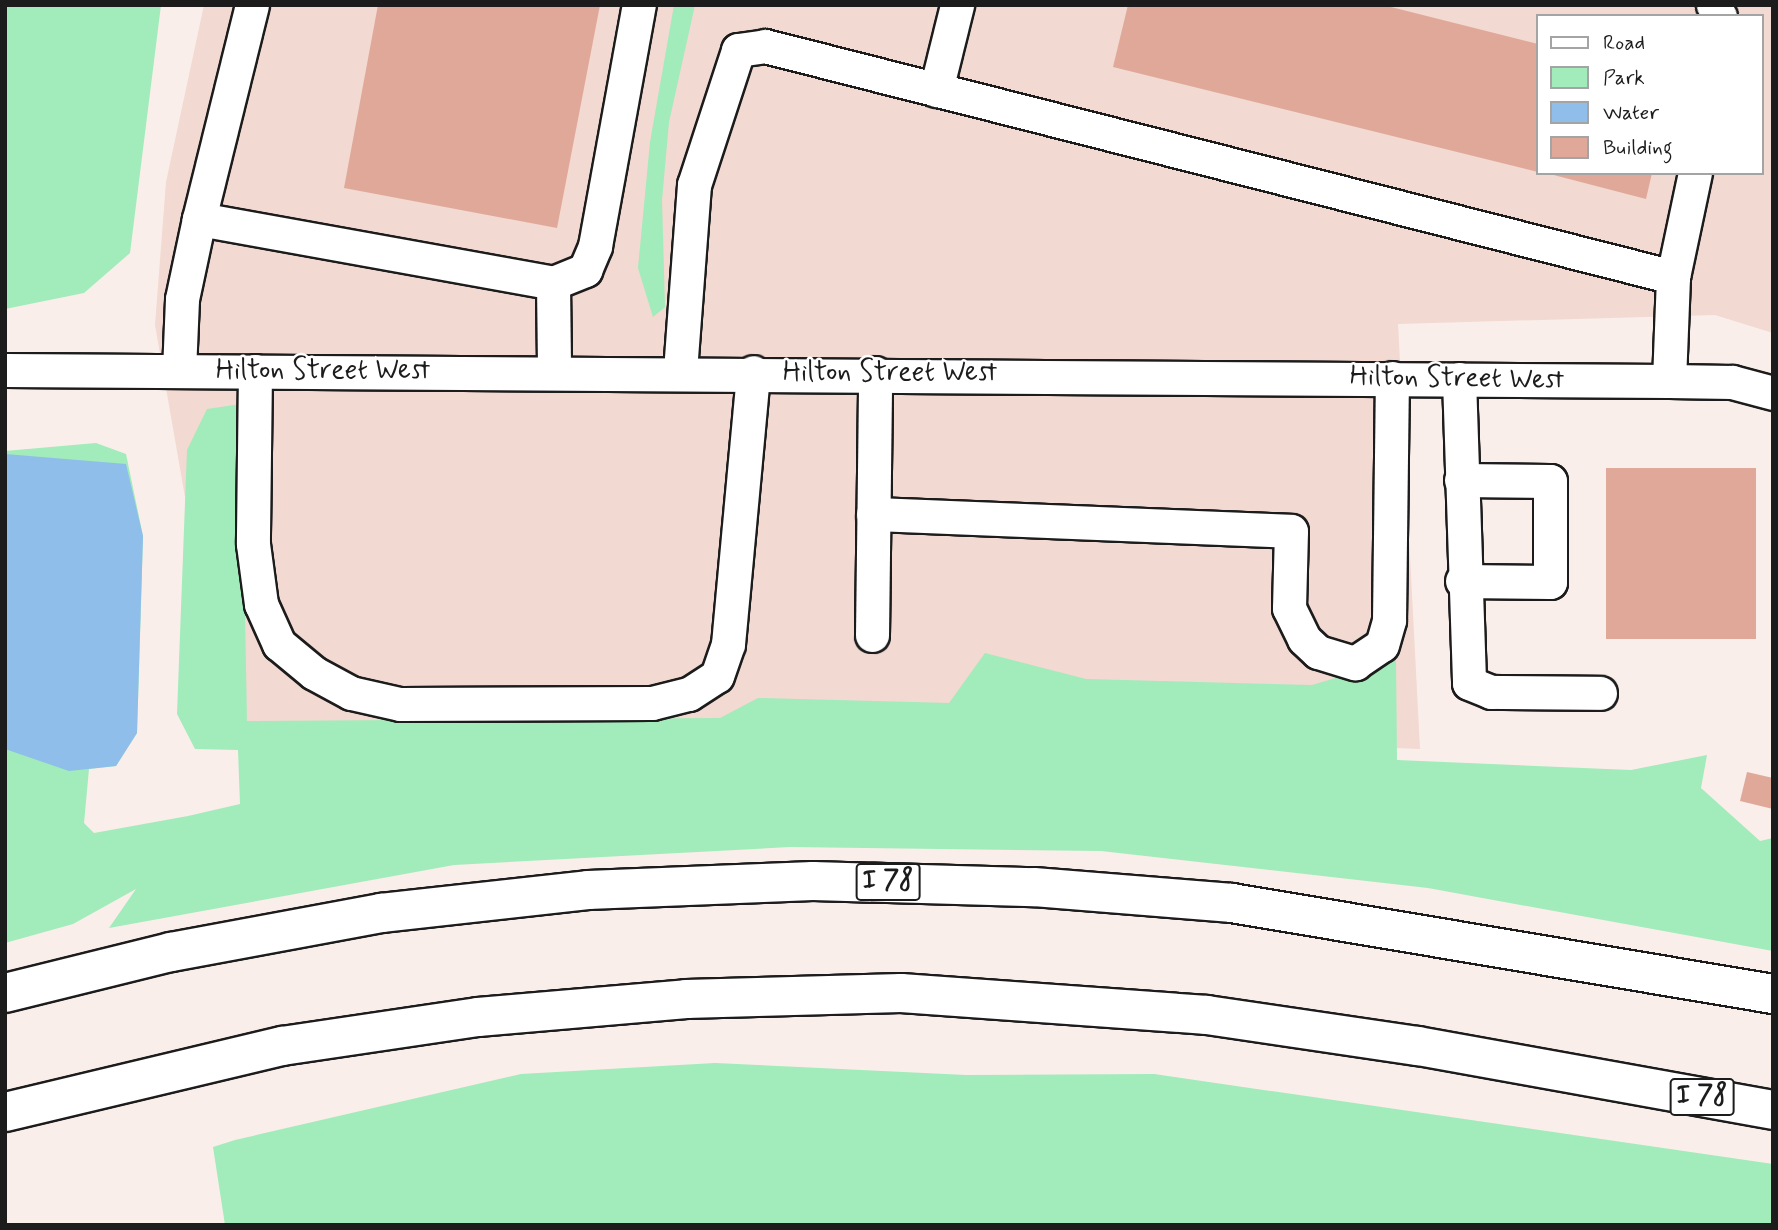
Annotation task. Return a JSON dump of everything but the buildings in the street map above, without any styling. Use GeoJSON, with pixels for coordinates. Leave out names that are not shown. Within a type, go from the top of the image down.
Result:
{"type":"FeatureCollection","features":[{"type":"Feature","properties":{"kind":"highway","name":"I 78"},"geometry":{"type":"LineString","coordinates":[[5,993],[171,952],[381,913],[588,890],[813,881],[1034,887],[1232,903],[1773,994]]}},
{"type":"Feature","properties":{"kind":"highway","name":"I 78"},"geometry":{"type":"LineString","coordinates":[[5,1112],[176,1068],[398,1027],[687,999],[888,993],[1207,1015],[1418,1046],[1773,1110]]}},
{"type":"Feature","properties":{"kind":"street"},"geometry":{"type":"LineString","coordinates":[[180,371],[182,299],[252,5]]}},
{"type":"Feature","properties":{"kind":"street"},"geometry":{"type":"LineString","coordinates":[[199,219],[554,283],[585,270],[594,246],[639,5]]}},
{"type":"Feature","properties":{"kind":"street"},"geometry":{"type":"LineString","coordinates":[[936,90],[957,5]]}},
{"type":"Feature","properties":{"kind":"street"},"geometry":{"type":"LineString","coordinates":[[680,371],[694,185],[738,50],[765,46],[1673,277]]}},
{"type":"Feature","properties":{"kind":"street"},"geometry":{"type":"LineString","coordinates":[[1670,381],[1673,277],[1695,175]]}},
{"type":"Feature","properties":{"kind":"street"},"geometry":{"type":"LineString","coordinates":[[554,283],[554,371]]}},
{"type":"Feature","properties":{"kind":"street","name":"Hilton Street West"},"geometry":{"type":"LineString","coordinates":[[5,370],[680,371],[1670,381],[1732,382],[1773,393]]}},
{"type":"Feature","properties":{"kind":"street"},"geometry":{"type":"LineString","coordinates":[[256,371],[253,544],[261,604],[279,644],[314,673],[351,693],[400,704],[652,703],[689,694],[717,676],[728,644],[753,372]]}},
{"type":"Feature","properties":{"kind":"street"},"geometry":{"type":"LineString","coordinates":[[872,635],[875,373]]}},
{"type":"Feature","properties":{"kind":"street"},"geometry":{"type":"LineString","coordinates":[[873,514],[1291,531],[1289,608],[1299,629],[1318,652],[1355,663],[1382,645],[1389,620],[1392,378]]}},
{"type":"Feature","properties":{"kind":"street"},"geometry":{"type":"LineString","coordinates":[[1458,379],[1462,581],[1469,683],[1491,692],[1600,693]]}},
{"type":"Feature","properties":{"kind":"street"},"geometry":{"type":"LineString","coordinates":[[1461,480],[1550,481],[1550,582],[1462,581]]}},
{"type":"Feature","properties":{"kind":"shaded area"},"geometry":{"type":"Polygon","coordinates":[[[204,5],[1773,5],[1773,333],[1715,315],[1398,324],[1420,749],[732,720],[264,753],[223,715],[155,325],[166,182],[204,5]]]}},
{"type":"Feature","properties":{"kind":"green space"},"geometry":{"type":"Polygon","coordinates":[[[5,5],[161,5],[130,253],[84,293],[5,309],[5,5]]]}},
{"type":"Feature","properties":{"kind":"green space"},"geometry":{"type":"Polygon","coordinates":[[[674,5],[695,5],[669,122],[662,200],[665,307],[653,317],[638,268],[650,142],[674,5]]]}},
{"type":"Feature","properties":{"kind":"green space"},"geometry":{"type":"Polygon","coordinates":[[[241,404],[247,721],[720,718],[758,698],[949,703],[985,653],[1086,679],[1312,685],[1396,660],[1397,760],[1631,770],[1707,755],[1701,788],[1760,841],[1773,838],[1773,951],[1428,888],[1101,851],[790,847],[454,865],[109,928],[136,889],[73,924],[5,943],[5,451],[96,443],[126,454],[143,536],[137,733],[116,766],[89,769],[84,823],[94,833],[188,816],[240,804],[238,750],[195,749],[177,714],[187,450],[207,409],[241,404]]]}},
{"type":"Feature","properties":{"kind":"green space"},"geometry":{"type":"Polygon","coordinates":[[[715,1063],[966,1075],[1154,1074],[1773,1164],[1773,1225],[225,1225],[213,1147],[521,1074],[715,1063]]]}},
{"type":"Feature","properties":{"kind":"water"},"geometry":{"type":"Polygon","coordinates":[[[5,454],[126,464],[143,536],[137,733],[116,766],[69,771],[5,749],[5,454]]]}}]}
